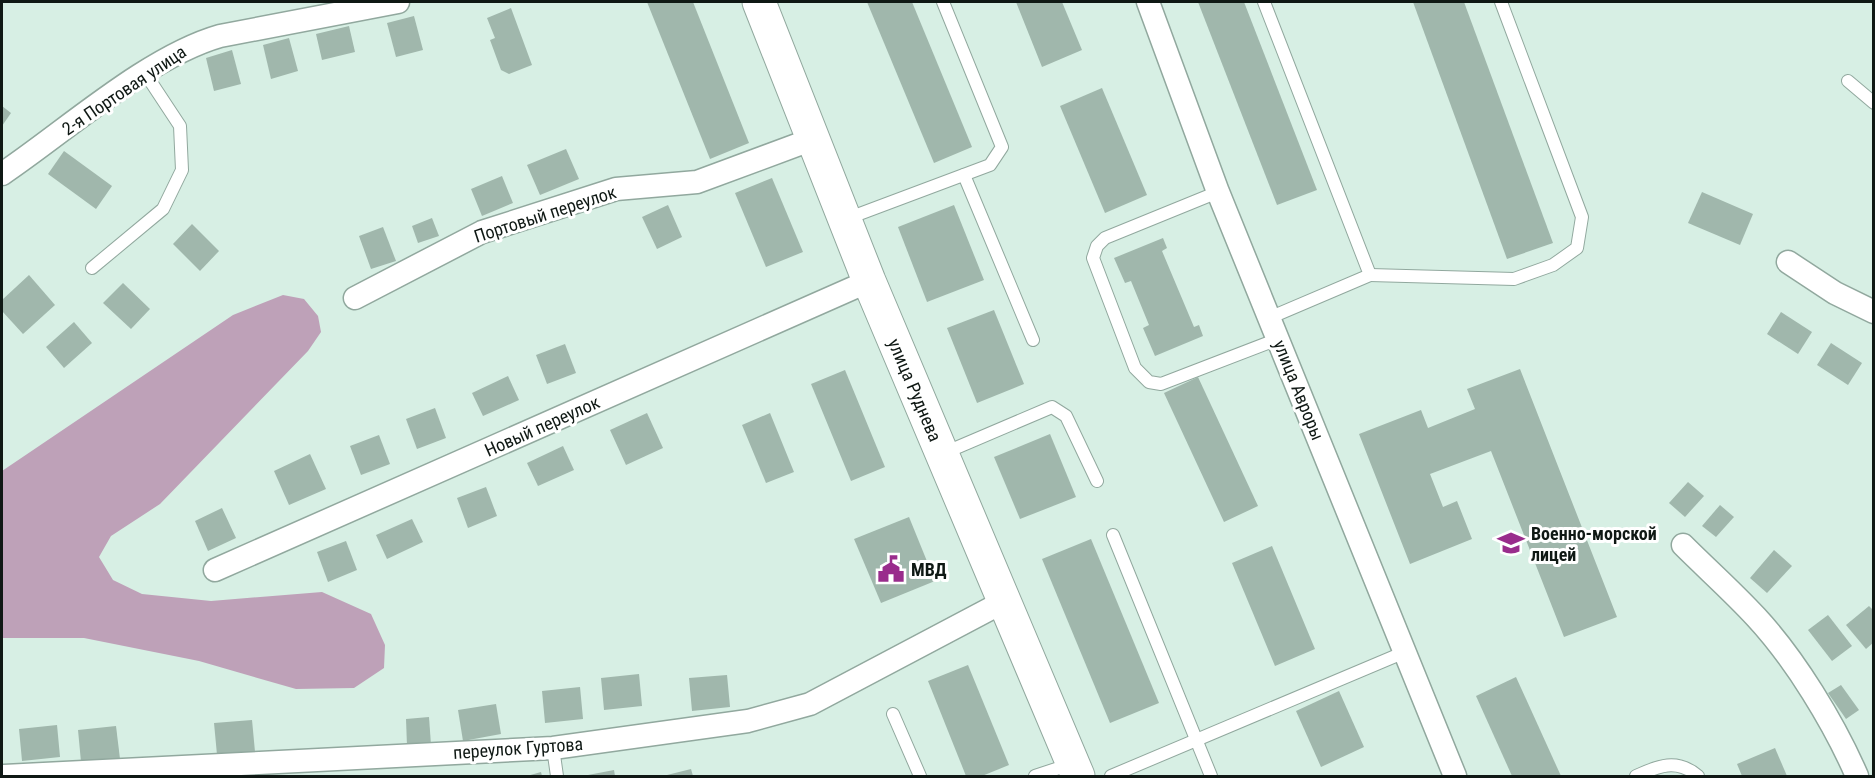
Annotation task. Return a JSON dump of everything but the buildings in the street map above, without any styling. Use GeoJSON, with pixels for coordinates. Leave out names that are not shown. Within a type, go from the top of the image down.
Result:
{"type":"FeatureCollection","features":[{"type":"Feature","properties":{"kind":"main road","name":"улица Руднева"},"geometry":{"type":"LineString","coordinates":[[759,2],[869,281],[1075,770]]}},
{"type":"Feature","properties":{"kind":"street","name":"2-я Портовая улица"},"geometry":{"type":"LineString","coordinates":[[2,174],[145,73],[195,43],[220,36],[398,2]]}},
{"type":"Feature","properties":{"kind":"street","name":"улица Авроры"},"geometry":{"type":"LineString","coordinates":[[1148,2],[1218,192],[1455,777]]}},
{"type":"Feature","properties":{"kind":"street","name":"Портовый переулок"},"geometry":{"type":"LineString","coordinates":[[355,298],[482,232],[616,189],[698,182],[813,139]]}},
{"type":"Feature","properties":{"kind":"street"},"geometry":{"type":"LineString","coordinates":[[1788,262],[1835,293],[1874,312]]}},
{"type":"Feature","properties":{"kind":"street","name":"Новый переулок"},"geometry":{"type":"LineString","coordinates":[[216,570],[869,281]]}},
{"type":"Feature","properties":{"kind":"street"},"geometry":{"type":"LineString","coordinates":[[1683,545],[1757,618],[1789,659],[1819,706],[1857,777]]}},
{"type":"Feature","properties":{"kind":"street","name":"переулок Гуртова"},"geometry":{"type":"LineString","coordinates":[[4,777],[553,748],[748,721],[810,704],[1003,602]]}},
{"type":"Feature","properties":{"kind":"lane"},"geometry":{"type":"LineString","coordinates":[[844,219],[990,165],[1002,147],[943,2]]}},
{"type":"Feature","properties":{"kind":"lane"},"geometry":{"type":"LineString","coordinates":[[1264,2],[1370,275]]}},
{"type":"Feature","properties":{"kind":"lane"},"geometry":{"type":"LineString","coordinates":[[1218,192],[1105,238],[1097,246],[1094,258],[1135,368],[1149,382],[1161,384],[1274,328],[1370,275],[1514,279],[1553,265],[1577,248],[1581,217],[1501,2]]}},
{"type":"Feature","properties":{"kind":"lane"},"geometry":{"type":"LineString","coordinates":[[92,268],[163,209],[182,170],[180,126],[145,73]]}},
{"type":"Feature","properties":{"kind":"lane"},"geometry":{"type":"LineString","coordinates":[[1848,81],[1874,104]]}},
{"type":"Feature","properties":{"kind":"lane"},"geometry":{"type":"LineString","coordinates":[[964,175],[1032,340]]}},
{"type":"Feature","properties":{"kind":"lane"},"geometry":{"type":"LineString","coordinates":[[942,454],[1052,407],[1066,416],[1097,481]]}},
{"type":"Feature","properties":{"kind":"lane"},"geometry":{"type":"LineString","coordinates":[[1113,535],[1211,777]]}},
{"type":"Feature","properties":{"kind":"lane"},"geometry":{"type":"LineString","coordinates":[[1111,777],[1405,652]]}},
{"type":"Feature","properties":{"kind":"lane"},"geometry":{"type":"LineString","coordinates":[[893,714],[920,777]]}},
{"type":"Feature","properties":{"kind":"lane"},"geometry":{"type":"LineString","coordinates":[[553,748],[557,777]]}},
{"type":"Feature","properties":{"kind":"lane"},"geometry":{"type":"LineString","coordinates":[[1636,777],[1661,765],[1676,764],[1698,777]]}},
{"type":"Feature","properties":{"kind":"lane"},"geometry":{"type":"LineString","coordinates":[[1035,777],[1075,770]]}},
{"type":"Feature","properties":{"kind":"shaded area"},"geometry":{"type":"Polygon","coordinates":[[[283,295],[304,299],[318,316],[321,332],[308,351],[160,504],[111,536],[99,557],[113,580],[142,594],[211,601],[322,592],[371,614],[385,645],[384,668],[354,688],[296,689],[199,661],[84,638],[2,638],[2,471],[233,315],[283,295]]]}},
{"type":"Feature","properties":{"kind":"place","name":"Военно-морской лицей"},"geometry":{"type":"Point","coordinates":[1511,543]}},
{"type":"Feature","properties":{"kind":"place","name":"МВД"},"geometry":{"type":"Point","coordinates":[891,569]}}]}
